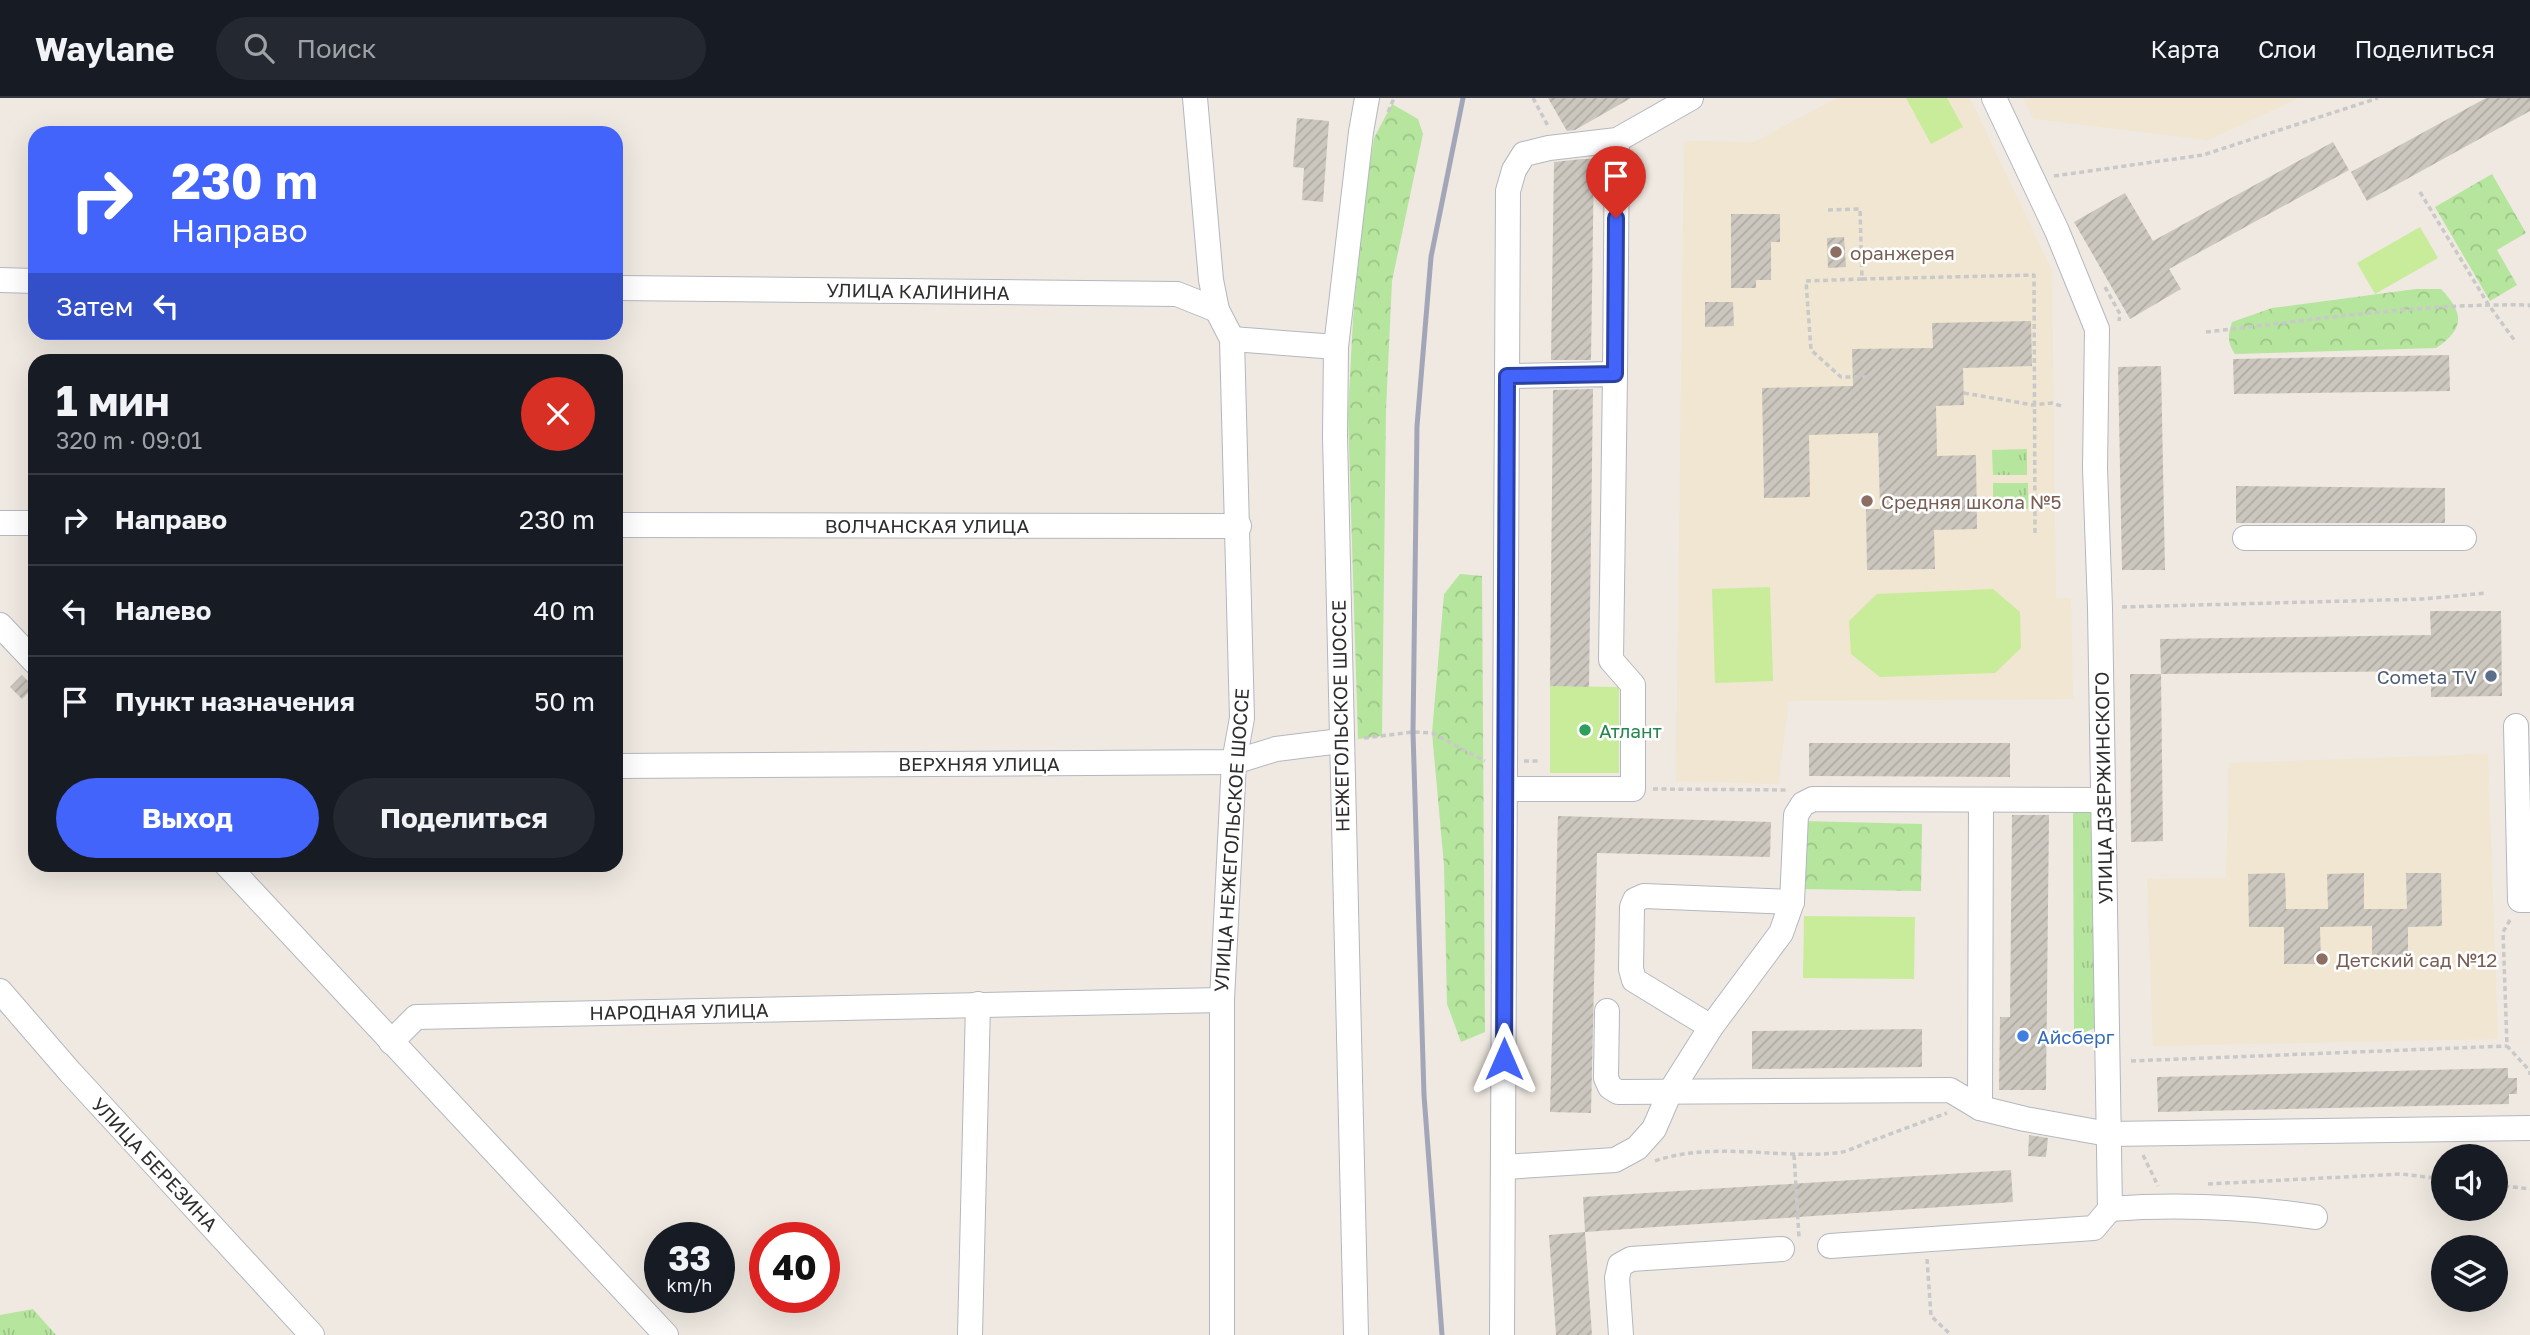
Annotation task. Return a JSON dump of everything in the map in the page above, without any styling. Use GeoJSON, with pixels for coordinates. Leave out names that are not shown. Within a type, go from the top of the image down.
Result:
{"type":"FeatureCollection","features":[{"type":"Feature","properties":{"kind":"street","name":"УЛИЦА НЕЖЕГОЛЬСКОЕ ШОССЕ"},"geometry":{"type":"LineString","coordinates":[[1195,98],[1212,280],[1217,310],[1232,339],[1239,526],[1242,718],[1234,761],[1222,1000],[1222,1335]]}},
{"type":"Feature","properties":{"kind":"street"},"geometry":{"type":"LineString","coordinates":[[1502,1335],[1508,191],[1514,170],[1524,154],[1549,148],[1616,140],[1691,98]]}},
{"type":"Feature","properties":{"kind":"street","name":"УЛИЦА ДЗЕРЖИНСКОГО"},"geometry":{"type":"LineString","coordinates":[[1994,98],[2057,231],[2097,330],[2095,468],[2100,608],[2110,1209]]}},
{"type":"Feature","properties":{"kind":"street","name":"НЕЖЕГОЛЬСКОЕ ШОССЕ"},"geometry":{"type":"LineString","coordinates":[[1356,1335],[1340,741],[1335,436],[1336,347],[1363,99]]}},
{"type":"Feature","properties":{"kind":"street"},"geometry":{"type":"LineString","coordinates":[[1506,789],[1633,789],[1633,685],[1611,660],[1616,140]]}},
{"type":"Feature","properties":{"kind":"street"},"geometry":{"type":"LineString","coordinates":[[0,280],[28,281]]}},
{"type":"Feature","properties":{"kind":"street","name":"УЛИЦА КАЛИНИНА"},"geometry":{"type":"LineString","coordinates":[[623,288],[1177,294],[1217,310]]}},
{"type":"Feature","properties":{"kind":"street"},"geometry":{"type":"LineString","coordinates":[[1232,339],[1336,347]]}},
{"type":"Feature","properties":{"kind":"street"},"geometry":{"type":"LineString","coordinates":[[1507,376],[1615,374]]}},
{"type":"Feature","properties":{"kind":"street"},"geometry":{"type":"LineString","coordinates":[[0,523],[28,523]]}},
{"type":"Feature","properties":{"kind":"street","name":"ВОЛЧАНСКАЯ УЛИЦА"},"geometry":{"type":"LineString","coordinates":[[623,525],[1239,526]]}},
{"type":"Feature","properties":{"kind":"street"},"geometry":{"type":"LineString","coordinates":[[2245,538],[2464,538]]}},
{"type":"Feature","properties":{"kind":"street"},"geometry":{"type":"LineString","coordinates":[[0,625],[28,655]]}},
{"type":"Feature","properties":{"kind":"street"},"geometry":{"type":"LineString","coordinates":[[2516,726],[2525,900]]}},
{"type":"Feature","properties":{"kind":"street","name":"ВЕРХНЯЯ УЛИЦА"},"geometry":{"type":"LineString","coordinates":[[623,766],[1234,761],[1276,749],[1340,741]]}},
{"type":"Feature","properties":{"kind":"street"},"geometry":{"type":"LineString","coordinates":[[1504,1167],[1615,1160],[1637,1148],[1654,1129],[1670,1092],[1712,1027],[1781,933],[1791,902],[1796,815],[1803,804],[1813,799],[2103,800]]}},
{"type":"Feature","properties":{"kind":"street"},"geometry":{"type":"LineString","coordinates":[[1980,1108],[1981,800]]}},
{"type":"Feature","properties":{"kind":"street"},"geometry":{"type":"LineString","coordinates":[[233,872],[666,1335]]}},
{"type":"Feature","properties":{"kind":"street"},"geometry":{"type":"LineString","coordinates":[[1712,1027],[1634,980],[1631,969],[1632,907],[1635,900],[1644,896],[1791,902]]}},
{"type":"Feature","properties":{"kind":"street","name":"УЛИЦА БЕРЕЗИНА"},"geometry":{"type":"LineString","coordinates":[[0,991],[70,1072],[312,1335]]}},
{"type":"Feature","properties":{"kind":"street","name":"НАРОДНАЯ УЛИЦА"},"geometry":{"type":"LineString","coordinates":[[391,1042],[416,1017],[1222,1000]]}},
{"type":"Feature","properties":{"kind":"street"},"geometry":{"type":"LineString","coordinates":[[970,1335],[978,1004]]}},
{"type":"Feature","properties":{"kind":"street"},"geometry":{"type":"LineString","coordinates":[[1607,1011],[1606,1078],[1610,1087],[1618,1092],[1950,1090],[1980,1108],[2108,1134],[2530,1128]]}},
{"type":"Feature","properties":{"kind":"street"},"geometry":{"type":"LineString","coordinates":[[1829,1246],[2094,1228],[2110,1209],[2162,1206],[2274,1211],[2315,1217]]}},
{"type":"Feature","properties":{"kind":"street"},"geometry":{"type":"LineString","coordinates":[[1621,1335],[1617,1278],[1620,1265],[1631,1259],[1782,1249]]}},
{"type":"Feature","properties":{"kind":"path"},"geometry":{"type":"LineString","coordinates":[[1533,98],[1550,130]]}},
{"type":"Feature","properties":{"kind":"path"},"geometry":{"type":"LineString","coordinates":[[2053,176],[2203,155],[2378,98]]}},
{"type":"Feature","properties":{"kind":"path"},"geometry":{"type":"LineString","coordinates":[[2420,192],[2488,304],[2515,341]]}},
{"type":"Feature","properties":{"kind":"path"},"geometry":{"type":"LineString","coordinates":[[1828,209],[1860,209],[1861,279]]}},
{"type":"Feature","properties":{"kind":"path"},"geometry":{"type":"LineString","coordinates":[[1871,377],[1841,377],[1811,350],[1806,281],[2034,275],[2035,533]]}},
{"type":"Feature","properties":{"kind":"path"},"geometry":{"type":"LineString","coordinates":[[2206,332],[2368,313],[2488,304],[2530,307]]}},
{"type":"Feature","properties":{"kind":"path"},"geometry":{"type":"LineString","coordinates":[[1964,393],[2033,405],[2052,403],[2064,407]]}},
{"type":"Feature","properties":{"kind":"path"},"geometry":{"type":"LineString","coordinates":[[2100,608],[2423,599],[2487,593]]}},
{"type":"Feature","properties":{"kind":"path"},"geometry":{"type":"LineString","coordinates":[[1340,741],[1413,732],[1432,733],[1484,761],[1539,761]]}},
{"type":"Feature","properties":{"kind":"path"},"geometry":{"type":"LineString","coordinates":[[2525,900],[2503,932],[2507,1046],[2530,1071],[2530,1075]]}},
{"type":"Feature","properties":{"kind":"path"},"geometry":{"type":"LineString","coordinates":[[2130,1060],[2507,1046]]}},
{"type":"Feature","properties":{"kind":"path"},"geometry":{"type":"LineString","coordinates":[[1645,1165],[1672,1155],[1840,1153],[1949,1112],[1980,1108]]}},
{"type":"Feature","properties":{"kind":"path"},"geometry":{"type":"LineString","coordinates":[[2133,1134],[2158,1186]]}},
{"type":"Feature","properties":{"kind":"path"},"geometry":{"type":"LineString","coordinates":[[1782,1249],[1800,1248],[1794,1155]]}},
{"type":"Feature","properties":{"kind":"path"},"geometry":{"type":"LineString","coordinates":[[2199,1184],[2401,1174],[2431,1178]]}},
{"type":"Feature","properties":{"kind":"path"},"geometry":{"type":"LineString","coordinates":[[2508,1186],[2530,1189]]}},
{"type":"Feature","properties":{"kind":"path"},"geometry":{"type":"LineString","coordinates":[[1926,1240],[1931,1316],[1951,1335]]}},
{"type":"Feature","properties":{"kind":"shaded area","name":"Средняя школа №5"},"geometry":{"type":"Polygon","coordinates":[[[1837,98],[1970,98],[2052,271],[2056,598],[2071,598],[2073,699],[1789,701],[1778,784],[1676,781],[1684,141],[1754,142],[1837,98]]]}},
{"type":"Feature","properties":{"kind":"shaded area"},"geometry":{"type":"Polygon","coordinates":[[[2023,98],[2299,98],[2208,140],[2034,119],[2023,98]]]}},
{"type":"Feature","properties":{"kind":"shaded area","name":"Детский сад №12"},"geometry":{"type":"Polygon","coordinates":[[[2488,754],[2498,1039],[2153,1046],[2147,879],[2226,878],[2229,763],[2488,754]]]}},
{"type":"Feature","properties":{"kind":"green space"},"geometry":{"type":"Polygon","coordinates":[[[1906,98],[1947,98],[1963,127],[1931,144],[1906,98]]]}},
{"type":"Feature","properties":{"kind":"green space"},"geometry":{"type":"Polygon","coordinates":[[[1392,104],[1418,119],[1423,134],[1392,281],[1386,410],[1382,736],[1358,739],[1348,414],[1353,319],[1365,194],[1374,138],[1392,104]]]}},
{"type":"Feature","properties":{"kind":"green space"},"geometry":{"type":"Polygon","coordinates":[[[2492,174],[2526,233],[2497,250],[2517,285],[2490,301],[2435,207],[2492,174]]]}},
{"type":"Feature","properties":{"kind":"green space"},"geometry":{"type":"Polygon","coordinates":[[[2420,227],[2438,258],[2375,294],[2357,263],[2420,227]]]}},
{"type":"Feature","properties":{"kind":"green space"},"geometry":{"type":"Polygon","coordinates":[[[2416,289],[2441,289],[2457,314],[2456,328],[2436,348],[2235,354],[2229,342],[2232,322],[2272,308],[2416,289]]]}},
{"type":"Feature","properties":{"kind":"green space"},"geometry":{"type":"Polygon","coordinates":[[[2027,449],[2027,475],[1993,475],[1992,450],[2027,449]]]}},
{"type":"Feature","properties":{"kind":"green space"},"geometry":{"type":"Polygon","coordinates":[[[1993,483],[2028,483],[2028,509],[1993,509],[1993,483]]]}},
{"type":"Feature","properties":{"kind":"green space"},"geometry":{"type":"Polygon","coordinates":[[[1460,574],[1482,576],[1485,1032],[1461,1042],[1447,1004],[1444,865],[1432,733],[1444,594],[1460,574]]]}},
{"type":"Feature","properties":{"kind":"green space"},"geometry":{"type":"Polygon","coordinates":[[[1770,587],[1773,681],[1715,683],[1712,589],[1770,587]]]}},
{"type":"Feature","properties":{"kind":"green space"},"geometry":{"type":"Polygon","coordinates":[[[1993,589],[2020,612],[2021,648],[1995,673],[1880,677],[1851,654],[1849,621],[1877,594],[1993,589]]]}},
{"type":"Feature","properties":{"kind":"green space","name":"Атлант"},"geometry":{"type":"Polygon","coordinates":[[[1550,686],[1619,687],[1619,773],[1550,773],[1550,686]]]}},
{"type":"Feature","properties":{"kind":"green space"},"geometry":{"type":"Polygon","coordinates":[[[2076,805],[2088,807],[2096,815],[2097,1027],[2074,1037],[2073,814],[2076,805]]]}},
{"type":"Feature","properties":{"kind":"green space"},"geometry":{"type":"Polygon","coordinates":[[[1802,821],[1922,824],[1921,891],[1801,889],[1802,821]]]}},
{"type":"Feature","properties":{"kind":"green space"},"geometry":{"type":"Polygon","coordinates":[[[1804,916],[1915,917],[1914,979],[1803,978],[1804,916]]]}},
{"type":"Feature","properties":{"kind":"green space"},"geometry":{"type":"Polygon","coordinates":[[[33,1309],[56,1335],[0,1335],[0,1315],[33,1309]]]}},
{"type":"Feature","properties":{"kind":"building"},"geometry":{"type":"Polygon","coordinates":[[[1548,98],[1631,98],[1575,130],[1567,131],[1548,98]]]}},
{"type":"Feature","properties":{"kind":"building"},"geometry":{"type":"Polygon","coordinates":[[[2486,98],[2530,98],[2530,111],[2367,201],[2351,172],[2486,98]]]}},
{"type":"Feature","properties":{"kind":"building"},"geometry":{"type":"Polygon","coordinates":[[[1297,118],[1329,121],[1323,202],[1302,200],[1304,168],[1293,167],[1297,118]]]}},
{"type":"Feature","properties":{"kind":"building"},"geometry":{"type":"Polygon","coordinates":[[[2333,142],[2349,170],[2169,269],[2181,289],[2130,319],[2074,222],[2125,193],[2153,241],[2333,142]]]}},
{"type":"Feature","properties":{"kind":"building"},"geometry":{"type":"Polygon","coordinates":[[[1594,159],[1591,360],[1551,360],[1554,162],[1594,159]]]}},
{"type":"Feature","properties":{"kind":"building"},"geometry":{"type":"Polygon","coordinates":[[[1731,214],[1780,214],[1780,242],[1771,242],[1771,280],[1756,280],[1756,288],[1731,288],[1731,214]]]}},
{"type":"Feature","properties":{"kind":"building","name":"оранжерея"},"geometry":{"type":"Polygon","coordinates":[[[1844,237],[1846,267],[1828,268],[1827,238],[1844,237]]]}},
{"type":"Feature","properties":{"kind":"building"},"geometry":{"type":"Polygon","coordinates":[[[1705,302],[1733,302],[1734,326],[1705,327],[1705,302]]]}},
{"type":"Feature","properties":{"kind":"building"},"geometry":{"type":"Polygon","coordinates":[[[2031,321],[2032,366],[1963,368],[1964,405],[1936,406],[1937,456],[1976,455],[1977,529],[1934,530],[1935,569],[1867,570],[1866,509],[1880,509],[1878,433],[1809,435],[1810,497],[1764,498],[1762,388],[1853,386],[1852,349],[1933,348],[1932,323],[2031,321]]]}},
{"type":"Feature","properties":{"kind":"building"},"geometry":{"type":"Polygon","coordinates":[[[2449,355],[2450,391],[2234,394],[2233,359],[2449,355]]]}},
{"type":"Feature","properties":{"kind":"building"},"geometry":{"type":"Polygon","coordinates":[[[2161,366],[2165,570],[2122,570],[2118,367],[2161,366]]]}},
{"type":"Feature","properties":{"kind":"building"},"geometry":{"type":"Polygon","coordinates":[[[1593,389],[1589,687],[1550,686],[1553,390],[1593,389]]]}},
{"type":"Feature","properties":{"kind":"building"},"geometry":{"type":"Polygon","coordinates":[[[2236,486],[2445,488],[2445,523],[2236,523],[2236,486]]]}},
{"type":"Feature","properties":{"kind":"building"},"geometry":{"type":"Polygon","coordinates":[[[2430,611],[2501,611],[2502,696],[2431,697],[2431,671],[2161,674],[2160,639],[2431,635],[2430,611]]]}},
{"type":"Feature","properties":{"kind":"building"},"geometry":{"type":"Polygon","coordinates":[[[2130,674],[2161,674],[2163,841],[2131,842],[2130,674]]]}},
{"type":"Feature","properties":{"kind":"building"},"geometry":{"type":"Polygon","coordinates":[[[22,675],[28,681],[28,693],[22,699],[10,687],[22,675]]]}},
{"type":"Feature","properties":{"kind":"building"},"geometry":{"type":"Polygon","coordinates":[[[1809,743],[2010,743],[2010,777],[1809,776],[1809,743]]]}},
{"type":"Feature","properties":{"kind":"building"},"geometry":{"type":"Polygon","coordinates":[[[2012,815],[2049,815],[2046,1090],[1999,1090],[2000,1017],[2010,1017],[2012,815]]]}},
{"type":"Feature","properties":{"kind":"building"},"geometry":{"type":"Polygon","coordinates":[[[1558,816],[1771,822],[1770,857],[1597,853],[1591,1113],[1550,1112],[1558,816]]]}},
{"type":"Feature","properties":{"kind":"building"},"geometry":{"type":"Polygon","coordinates":[[[2285,873],[2286,909],[2328,909],[2327,874],[2364,873],[2364,909],[2407,909],[2406,873],[2441,873],[2442,926],[2408,927],[2408,962],[2372,962],[2372,926],[2320,927],[2321,964],[2284,964],[2284,927],[2249,927],[2248,874],[2285,873]]]}},
{"type":"Feature","properties":{"kind":"building"},"geometry":{"type":"Polygon","coordinates":[[[1922,1029],[1922,1067],[1752,1069],[1752,1031],[1922,1029]]]}},
{"type":"Feature","properties":{"kind":"building"},"geometry":{"type":"Polygon","coordinates":[[[2508,1068],[2508,1078],[2517,1078],[2517,1094],[2509,1094],[2509,1104],[2158,1112],[2157,1077],[2508,1068]]]}},
{"type":"Feature","properties":{"kind":"building"},"geometry":{"type":"Polygon","coordinates":[[[2029,1135],[2048,1138],[2046,1157],[2028,1156],[2029,1135]]]}},
{"type":"Feature","properties":{"kind":"building"},"geometry":{"type":"Polygon","coordinates":[[[2011,1170],[2013,1202],[1585,1232],[1583,1197],[2011,1170]]]}},
{"type":"Feature","properties":{"kind":"building"},"geometry":{"type":"Polygon","coordinates":[[[1585,1232],[1592,1335],[1556,1335],[1549,1235],[1585,1232]]]}},
{"type":"Feature","properties":{"kind":"railway"},"geometry":{"type":"LineString","coordinates":[[1442,1335],[1424,1095],[1413,732],[1417,426],[1431,257],[1463,98]]}},
{"type":"Feature","properties":{"kind":"place","name":"оранжерея"},"geometry":{"type":"Point","coordinates":[1836,252]}},
{"type":"Feature","properties":{"kind":"place","name":"Средняя школа №5"},"geometry":{"type":"Point","coordinates":[1867,501]}},
{"type":"Feature","properties":{"kind":"place","name":"Cometa TV"},"geometry":{"type":"Point","coordinates":[2491,676]}},
{"type":"Feature","properties":{"kind":"place","name":"Атлант"},"geometry":{"type":"Point","coordinates":[1585,730]}},
{"type":"Feature","properties":{"kind":"place","name":"Детский сад №12"},"geometry":{"type":"Point","coordinates":[2322,959]}},
{"type":"Feature","properties":{"kind":"place","name":"Айсберг"},"geometry":{"type":"Point","coordinates":[2023,1036]}},
{"type":"Feature","properties":{"kind":"route"},"geometry":{"type":"LineString","coordinates":[[1504,1059],[1507,376],[1615,374],[1616,218]]}}]}
